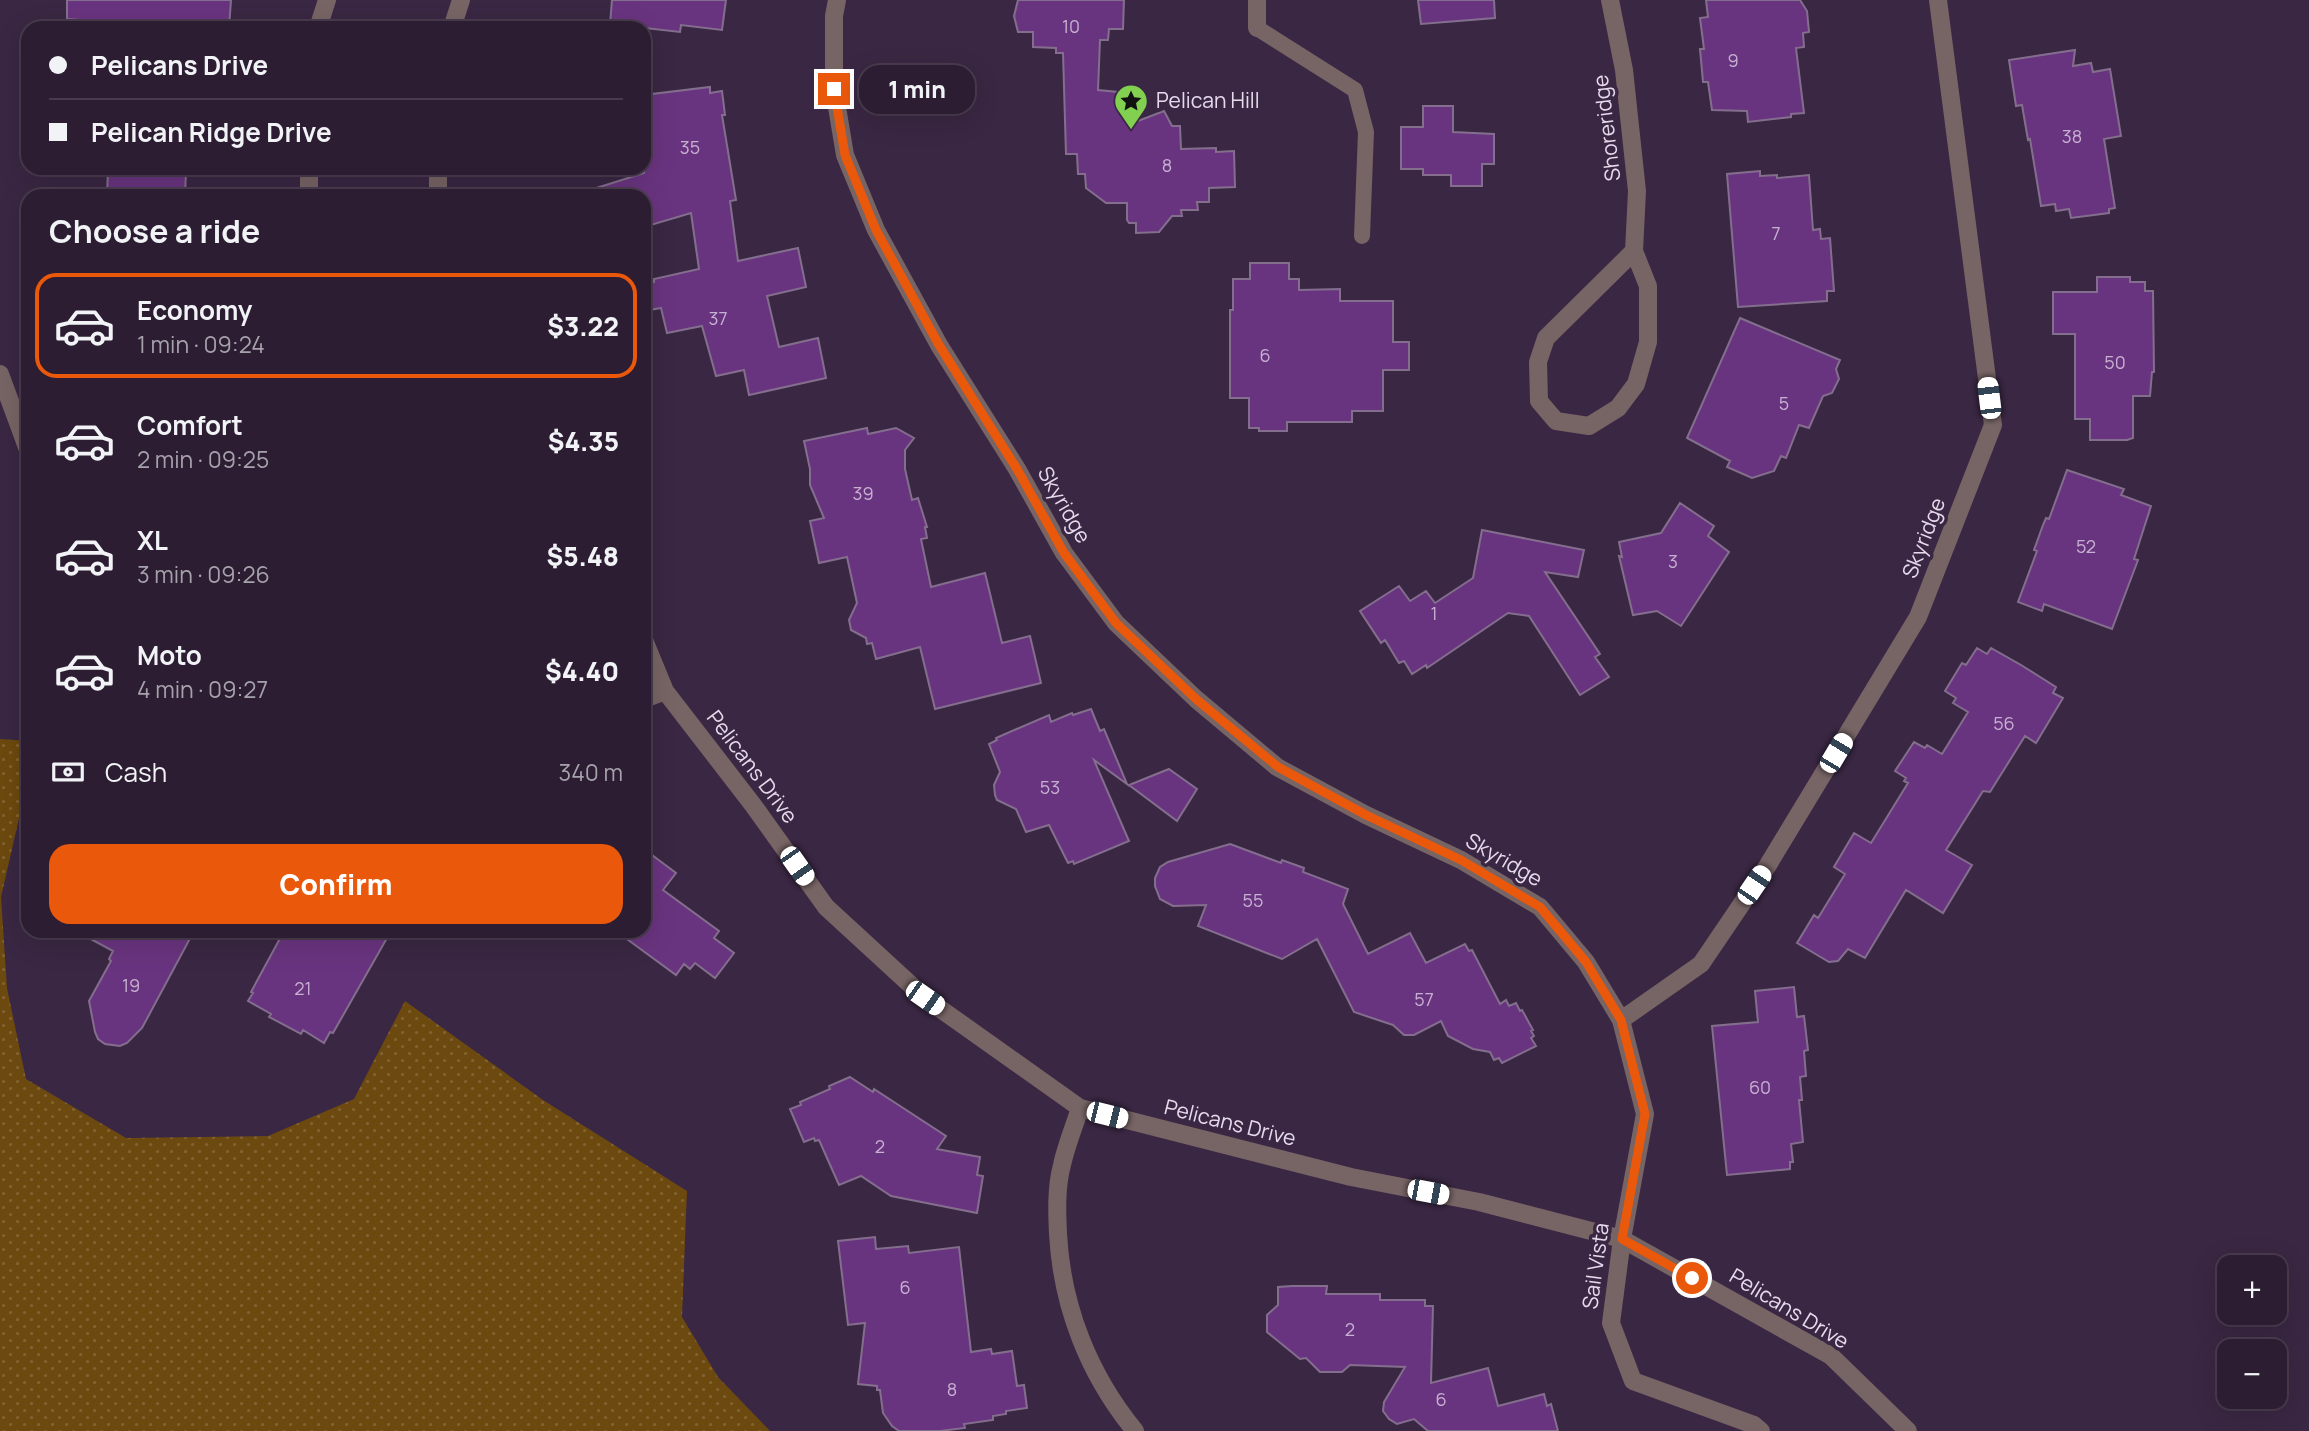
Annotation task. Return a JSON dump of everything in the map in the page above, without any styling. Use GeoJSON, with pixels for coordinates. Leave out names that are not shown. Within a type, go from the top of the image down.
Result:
{"type":"FeatureCollection","features":[{"type":"Feature","properties":{"kind":"street"},"geometry":{"type":"LineString","coordinates":[[320,21],[327,0]]}},
{"type":"Feature","properties":{"kind":"street"},"geometry":{"type":"LineString","coordinates":[[454,21],[461,0]]}},
{"type":"Feature","properties":{"kind":"street","name":"Skyridge"},"geometry":{"type":"LineString","coordinates":[[837,0],[834,16],[834,89],[845,155],[876,230],[939,345],[1017,469],[1064,553],[1116,623],[1196,699],[1278,767],[1366,815],[1461,860],[1540,907],[1586,962],[1621,1020],[1701,964],[1768,865],[1918,617],[1993,425],[1938,0]]}},
{"type":"Feature","properties":{"kind":"street"},"geometry":{"type":"LineString","coordinates":[[1257,0],[1257,28]]}},
{"type":"Feature","properties":{"kind":"street","name":"Shoreridge"},"geometry":{"type":"LineString","coordinates":[[1610,0],[1624,70],[1637,191],[1634,251],[1647,286],[1648,342],[1636,384],[1618,408],[1589,426],[1556,421],[1539,401],[1538,362],[1546,338],[1634,251]]}},
{"type":"Feature","properties":{"kind":"street"},"geometry":{"type":"LineString","coordinates":[[0,374],[21,431]]}},
{"type":"Feature","properties":{"kind":"street","name":"Pelicans Drive"},"geometry":{"type":"LineString","coordinates":[[651,657],[665,691],[753,805],[826,907],[925,998],[1080,1108],[1351,1177],[1479,1202],[1622,1239],[1831,1356],[1909,1431]]}},
{"type":"Feature","properties":{"kind":"street"},"geometry":{"type":"LineString","coordinates":[[651,696],[665,691]]}},
{"type":"Feature","properties":{"kind":"street","name":"Sail Vista"},"geometry":{"type":"LineString","coordinates":[[1621,1020],[1645,1114],[1622,1239],[1611,1323],[1633,1381],[1754,1425],[1761,1431]]}},
{"type":"Feature","properties":{"kind":"street"},"geometry":{"type":"LineString","coordinates":[[1080,1108],[1061,1166],[1057,1212],[1060,1264],[1072,1316],[1095,1372],[1135,1431]]}},
{"type":"Feature","properties":{"kind":"lane"},"geometry":{"type":"LineString","coordinates":[[1257,28],[1355,90],[1366,132],[1362,236]]}},
{"type":"Feature","properties":{"kind":"shaded area"},"geometry":{"type":"Polygon","coordinates":[[[0,739],[21,740],[21,810],[1,897],[7,988],[26,1079],[126,1138],[268,1136],[354,1099],[405,1001],[543,1100],[687,1191],[682,1317],[718,1377],[770,1431],[0,1431],[0,739]]]}},
{"type":"Feature","properties":{"kind":"building"},"geometry":{"type":"Polygon","coordinates":[[[67,0],[231,0],[230,21],[67,19],[67,0]]]}},
{"type":"Feature","properties":{"kind":"building"},"geometry":{"type":"Polygon","coordinates":[[[612,0],[726,0],[722,30],[681,25],[680,32],[651,29],[651,21],[610,21],[612,0]]]}},
{"type":"Feature","properties":{"kind":"building"},"geometry":{"type":"Polygon","coordinates":[[[1018,0],[1124,0],[1123,29],[1109,29],[1108,40],[1100,40],[1098,90],[1129,93],[1130,124],[1164,111],[1172,126],[1180,126],[1181,149],[1216,148],[1216,152],[1234,151],[1235,187],[1209,188],[1209,202],[1197,202],[1198,210],[1181,210],[1182,216],[1172,216],[1159,232],[1136,233],[1136,223],[1129,223],[1127,220],[1127,203],[1106,203],[1086,188],[1085,174],[1078,174],[1077,154],[1066,154],[1063,53],[1056,53],[1056,48],[1033,47],[1033,32],[1018,32],[1014,16],[1018,0]]]}},
{"type":"Feature","properties":{"kind":"building"},"geometry":{"type":"Polygon","coordinates":[[[1418,0],[1494,0],[1495,18],[1421,24],[1418,0]]]}},
{"type":"Feature","properties":{"kind":"building"},"geometry":{"type":"Polygon","coordinates":[[[1706,0],[1800,0],[1807,11],[1809,32],[1803,33],[1804,47],[1796,48],[1804,113],[1748,122],[1747,111],[1712,110],[1708,82],[1703,82],[1700,49],[1704,49],[1700,18],[1708,17],[1706,0]]]}},
{"type":"Feature","properties":{"kind":"building"},"geometry":{"type":"Polygon","coordinates":[[[2075,50],[2073,66],[2091,63],[2093,72],[2110,69],[2121,136],[2104,139],[2115,208],[2109,209],[2109,213],[2071,218],[2069,209],[2056,211],[2055,204],[2041,206],[2030,139],[2028,140],[2022,105],[2016,106],[2009,60],[2075,50]]]}},
{"type":"Feature","properties":{"kind":"building"},"geometry":{"type":"Polygon","coordinates":[[[710,87],[710,93],[722,91],[725,115],[722,115],[736,200],[730,201],[738,261],[798,248],[806,287],[767,296],[779,347],[818,338],[826,378],[749,395],[744,370],[716,376],[702,326],[667,333],[661,308],[651,310],[651,283],[654,279],[699,269],[691,213],[651,225],[651,189],[593,189],[638,175],[651,175],[651,94],[710,87]]]}},
{"type":"Feature","properties":{"kind":"building"},"geometry":{"type":"Polygon","coordinates":[[[1423,106],[1453,106],[1453,132],[1494,134],[1494,164],[1482,164],[1482,186],[1451,186],[1451,175],[1423,175],[1423,169],[1401,169],[1401,127],[1423,127],[1423,106]]]}},
{"type":"Feature","properties":{"kind":"building"},"geometry":{"type":"Polygon","coordinates":[[[1760,171],[1760,176],[1777,175],[1777,178],[1809,175],[1813,230],[1820,229],[1821,239],[1830,238],[1834,291],[1827,291],[1827,301],[1738,307],[1727,174],[1760,171]]]}},
{"type":"Feature","properties":{"kind":"building"},"geometry":{"type":"Polygon","coordinates":[[[108,175],[186,175],[185,189],[107,189],[108,175]]]}},
{"type":"Feature","properties":{"kind":"building"},"geometry":{"type":"Polygon","coordinates":[[[1250,263],[1289,263],[1289,279],[1299,279],[1299,290],[1340,289],[1340,301],[1393,301],[1393,342],[1409,342],[1409,370],[1383,370],[1383,411],[1352,411],[1352,422],[1287,422],[1287,431],[1259,431],[1259,428],[1249,428],[1249,398],[1230,398],[1230,310],[1233,310],[1233,279],[1250,279],[1250,263]]]}},
{"type":"Feature","properties":{"kind":"building"},"geometry":{"type":"Polygon","coordinates":[[[2097,277],[2130,277],[2130,282],[2145,282],[2145,291],[2153,291],[2154,372],[2150,396],[2133,396],[2133,438],[2127,440],[2090,440],[2090,419],[2075,419],[2075,334],[2053,334],[2053,292],[2097,292],[2097,277]]]}},
{"type":"Feature","properties":{"kind":"building"},"geometry":{"type":"Polygon","coordinates":[[[1740,318],[1840,360],[1836,369],[1839,379],[1832,393],[1823,396],[1809,428],[1799,425],[1786,458],[1781,456],[1774,471],[1752,478],[1727,467],[1730,461],[1687,438],[1740,318]]]}},
{"type":"Feature","properties":{"kind":"building"},"geometry":{"type":"Polygon","coordinates":[[[867,428],[868,434],[896,428],[914,438],[905,450],[905,469],[912,500],[918,498],[927,527],[927,538],[921,539],[931,587],[985,573],[1002,643],[1030,636],[1041,683],[935,709],[920,647],[876,659],[872,643],[867,644],[866,638],[851,630],[849,620],[857,603],[847,557],[819,563],[810,521],[824,518],[810,485],[810,469],[804,441],[867,428]]]}},
{"type":"Feature","properties":{"kind":"building"},"geometry":{"type":"Polygon","coordinates":[[[2067,470],[2124,489],[2121,495],[2151,506],[2134,559],[2138,560],[2112,629],[2044,604],[2042,611],[2018,602],[2037,551],[2034,550],[2043,525],[2046,518],[2049,519],[2067,470]]]}},
{"type":"Feature","properties":{"kind":"building"},"geometry":{"type":"Polygon","coordinates":[[[1680,503],[1714,526],[1708,536],[1729,552],[1681,626],[1657,611],[1633,615],[1619,556],[1622,557],[1619,542],[1661,533],[1680,503]]]}},
{"type":"Feature","properties":{"kind":"building"},"geometry":{"type":"Polygon","coordinates":[[[1482,530],[1584,550],[1578,577],[1545,572],[1600,654],[1595,657],[1609,677],[1580,695],[1529,616],[1508,613],[1427,668],[1426,665],[1412,674],[1404,661],[1399,663],[1385,640],[1381,643],[1360,611],[1399,586],[1410,601],[1426,591],[1435,603],[1473,578],[1482,530]]]}},
{"type":"Feature","properties":{"kind":"building"},"geometry":{"type":"Polygon","coordinates":[[[1977,648],[1987,654],[1991,648],[2021,665],[2056,687],[2053,693],[2063,698],[2036,743],[2025,736],[1990,792],[1983,791],[1946,850],[1972,865],[1943,913],[1906,890],[1865,958],[1848,949],[1838,961],[1829,962],[1797,943],[1814,915],[1818,918],[1845,874],[1834,867],[1854,833],[1871,843],[1908,783],[1904,781],[1906,778],[1895,771],[1914,742],[1925,748],[1927,745],[1942,754],[1968,712],[1953,703],[1956,698],[1945,691],[1962,663],[1966,665],[1977,648]]]}},
{"type":"Feature","properties":{"kind":"building"},"geometry":{"type":"Polygon","coordinates":[[[1091,709],[1100,731],[1104,729],[1127,784],[1094,760],[1129,841],[1074,864],[1073,861],[1068,863],[1049,825],[1026,832],[1016,809],[997,800],[994,785],[1000,772],[989,744],[997,740],[996,738],[1049,715],[1051,722],[1091,709]]]}},
{"type":"Feature","properties":{"kind":"building"},"geometry":{"type":"Polygon","coordinates":[[[1169,769],[1197,789],[1177,821],[1129,785],[1169,769]]]}},
{"type":"Feature","properties":{"kind":"building"},"geometry":{"type":"Polygon","coordinates":[[[1230,844],[1281,863],[1282,860],[1304,868],[1303,872],[1348,889],[1343,904],[1368,954],[1410,933],[1426,963],[1465,944],[1469,951],[1472,950],[1500,1004],[1506,1000],[1509,1006],[1516,1003],[1520,1011],[1522,1010],[1533,1030],[1531,1031],[1534,1036],[1531,1038],[1536,1046],[1502,1063],[1499,1058],[1494,1060],[1490,1052],[1473,1049],[1448,1036],[1441,1021],[1414,1035],[1404,1035],[1393,1025],[1354,1012],[1317,939],[1282,959],[1198,926],[1206,905],[1173,906],[1160,899],[1155,878],[1160,867],[1168,862],[1230,844]]]}},
{"type":"Feature","properties":{"kind":"building"},"geometry":{"type":"Polygon","coordinates":[[[651,854],[676,873],[663,890],[719,931],[714,938],[734,953],[715,978],[695,963],[690,969],[684,964],[676,975],[626,938],[651,938],[651,854]]]}},
{"type":"Feature","properties":{"kind":"building"},"geometry":{"type":"Polygon","coordinates":[[[89,938],[190,938],[142,1028],[127,1043],[120,1046],[105,1044],[98,1039],[89,1001],[111,961],[109,959],[113,951],[89,938]]]}},
{"type":"Feature","properties":{"kind":"building"},"geometry":{"type":"Polygon","coordinates":[[[280,938],[387,938],[333,1033],[330,1032],[324,1043],[303,1030],[301,1034],[269,1017],[271,1014],[248,1001],[253,993],[251,992],[280,938]]]}},
{"type":"Feature","properties":{"kind":"building"},"geometry":{"type":"Polygon","coordinates":[[[1794,987],[1797,1017],[1804,1016],[1808,1050],[1804,1051],[1806,1076],[1800,1077],[1803,1142],[1791,1144],[1793,1162],[1790,1162],[1790,1169],[1727,1175],[1712,1026],[1758,1022],[1755,991],[1794,987]]]}},
{"type":"Feature","properties":{"kind":"building"},"geometry":{"type":"Polygon","coordinates":[[[850,1077],[873,1092],[874,1089],[946,1136],[937,1149],[980,1157],[977,1175],[983,1176],[977,1213],[891,1196],[861,1176],[839,1185],[819,1140],[815,1141],[814,1138],[804,1142],[790,1109],[850,1077]]]}},
{"type":"Feature","properties":{"kind":"building"},"geometry":{"type":"Polygon","coordinates":[[[875,1237],[876,1249],[908,1246],[909,1253],[959,1247],[971,1352],[991,1349],[992,1354],[1012,1351],[1017,1386],[1024,1385],[1027,1408],[1006,1411],[1006,1414],[993,1416],[993,1420],[964,1424],[965,1428],[899,1431],[892,1426],[883,1413],[877,1386],[858,1384],[865,1323],[848,1325],[838,1241],[875,1237]]]}},
{"type":"Feature","properties":{"kind":"building"},"geometry":{"type":"Polygon","coordinates":[[[1327,1286],[1326,1294],[1380,1294],[1380,1300],[1425,1300],[1425,1306],[1433,1306],[1431,1383],[1488,1368],[1498,1406],[1544,1394],[1547,1406],[1551,1404],[1558,1431],[1428,1431],[1414,1419],[1397,1424],[1383,1411],[1384,1402],[1405,1367],[1350,1365],[1342,1372],[1320,1372],[1306,1358],[1300,1359],[1267,1332],[1267,1315],[1278,1305],[1278,1287],[1327,1286]]]}},
{"type":"Feature","properties":{"kind":"place","name":"Pelican Hill"},"geometry":{"type":"Point","coordinates":[1131,131]}},
{"type":"Feature","properties":{"kind":"route"},"geometry":{"type":"LineString","coordinates":[[834,89],[845,155],[876,230],[939,345],[1017,469],[1064,553],[1116,623],[1196,699],[1278,767],[1366,815],[1461,860],[1540,907],[1586,962],[1621,1020],[1645,1114],[1622,1239],[1692,1278]]}}]}
